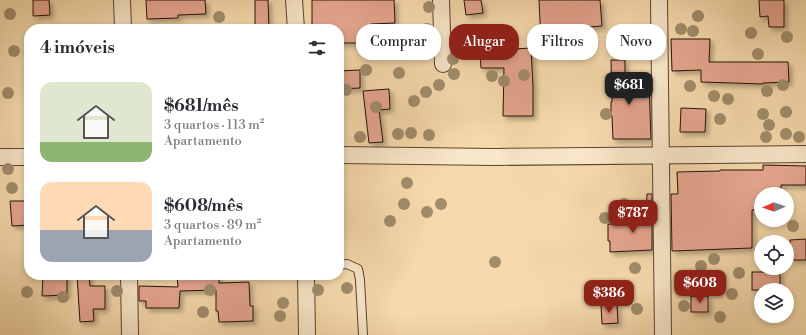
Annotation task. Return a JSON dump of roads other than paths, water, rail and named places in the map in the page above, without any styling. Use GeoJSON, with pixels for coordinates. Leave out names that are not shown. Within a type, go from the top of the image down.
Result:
{"type":"FeatureCollection","features":[{"type":"Feature","properties":{"kind":"street"},"geometry":{"type":"LineString","coordinates":[[122,0],[122,24]]}},
{"type":"Feature","properties":{"kind":"street"},"geometry":{"type":"LineString","coordinates":[[294,0],[296,24]]}},
{"type":"Feature","properties":{"kind":"street"},"geometry":{"type":"LineString","coordinates":[[441,0],[443,64]]}},
{"type":"Feature","properties":{"kind":"street"},"geometry":{"type":"LineString","coordinates":[[659,0],[663,335]]}},
{"type":"Feature","properties":{"kind":"street"},"geometry":{"type":"LineString","coordinates":[[344,155],[495,157],[806,154]]}},
{"type":"Feature","properties":{"kind":"street"},"geometry":{"type":"LineString","coordinates":[[0,157],[24,157]]}},
{"type":"Feature","properties":{"kind":"street"},"geometry":{"type":"LineString","coordinates":[[129,280],[130,335]]}},
{"type":"Feature","properties":{"kind":"street"},"geometry":{"type":"LineString","coordinates":[[306,280],[307,335]]}},
{"type":"Feature","properties":{"kind":"lane"},"geometry":{"type":"LineString","coordinates":[[344,264],[347,264],[358,269],[363,335]]}}]}
